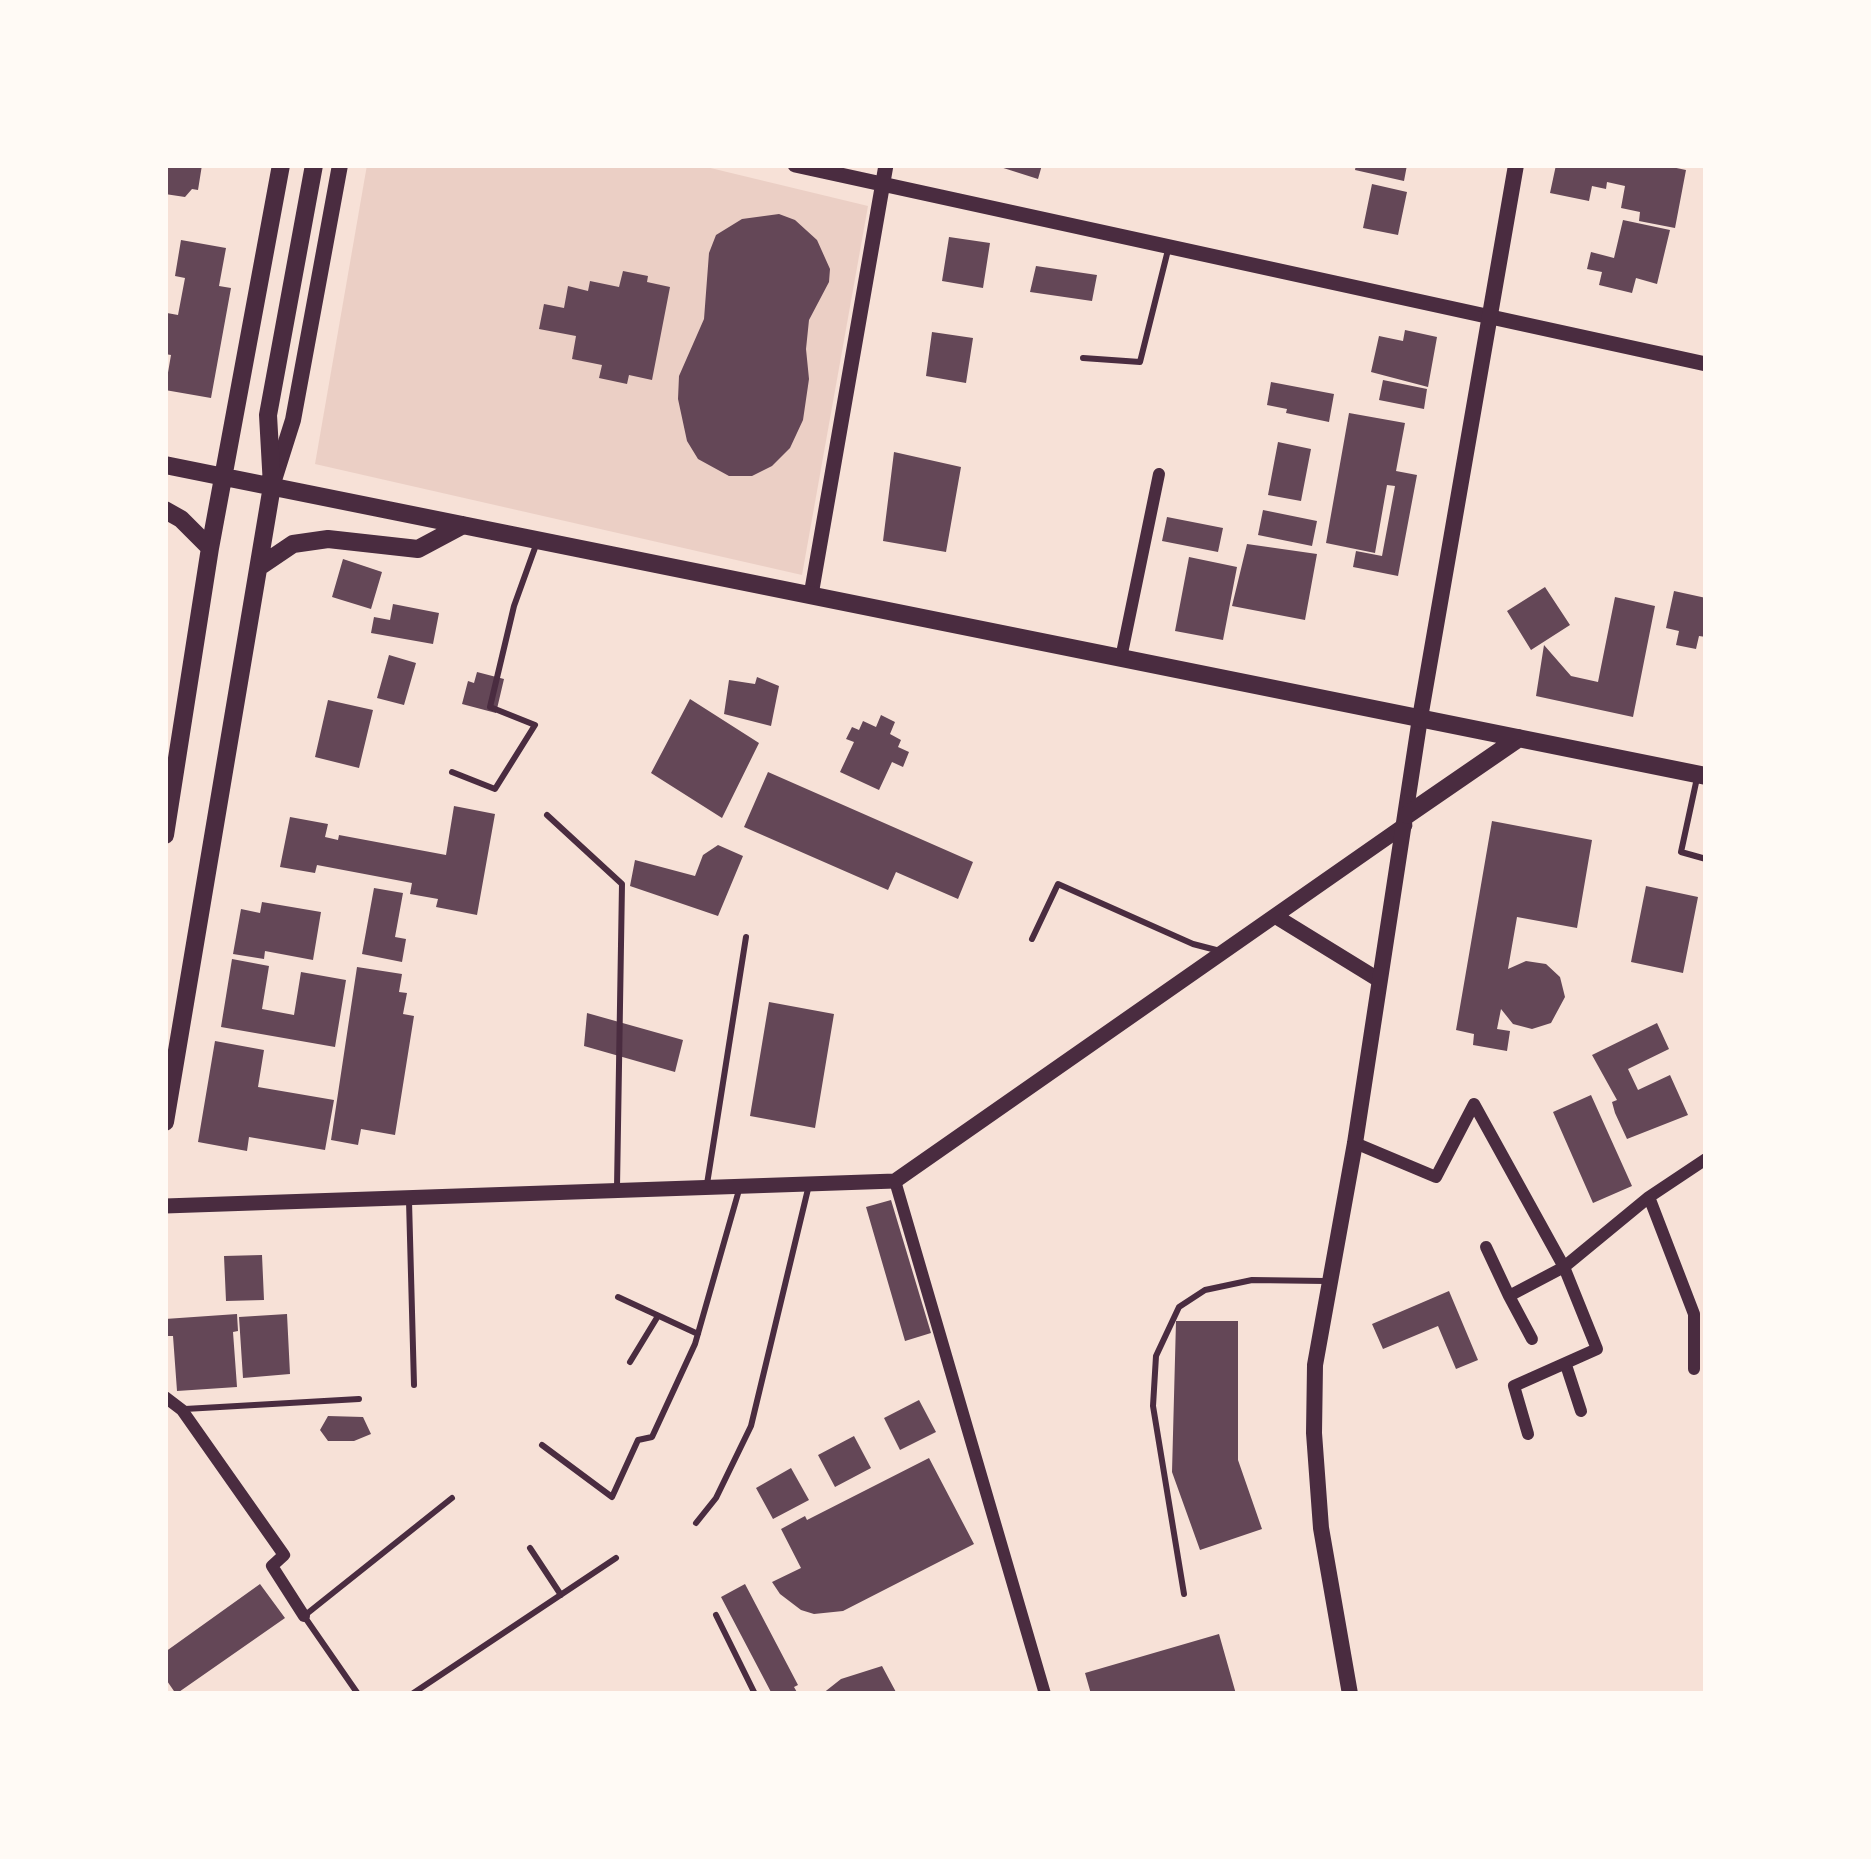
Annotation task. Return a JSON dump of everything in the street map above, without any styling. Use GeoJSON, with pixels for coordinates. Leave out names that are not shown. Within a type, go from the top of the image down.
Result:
{"type":"FeatureCollection","features":[{"type":"Feature","properties":{"kind":"main road"},"geometry":{"type":"LineString","coordinates":[[165,835],[210,548],[281,165]]}},
{"type":"Feature","properties":{"kind":"main road"},"geometry":{"type":"LineString","coordinates":[[272,486],[268,415],[314,165]]}},
{"type":"Feature","properties":{"kind":"main road"},"geometry":{"type":"LineString","coordinates":[[165,1122],[272,486],[293,420],[340,165]]}},
{"type":"Feature","properties":{"kind":"main road"},"geometry":{"type":"LineString","coordinates":[[1350,1694],[1321,1528],[1315,1365],[1516,165]]}},
{"type":"Feature","properties":{"kind":"main road"},"geometry":{"type":"LineString","coordinates":[[165,465],[1702,775]]}},
{"type":"Feature","properties":{"kind":"main road"},"geometry":{"type":"LineString","coordinates":[[165,510],[210,548]]}},
{"type":"Feature","properties":{"kind":"main road"},"geometry":{"type":"LineString","coordinates":[[259,567],[293,544],[311,540],[418,549],[463,525]]}},
{"type":"Feature","properties":{"kind":"main road"},"geometry":{"type":"LineString","coordinates":[[1406,820],[1519,738]]}},
{"type":"Feature","properties":{"kind":"street"},"geometry":{"type":"LineString","coordinates":[[794,165],[1706,364]]}},
{"type":"Feature","properties":{"kind":"street"},"geometry":{"type":"LineString","coordinates":[[811,595],[886,165]]}},
{"type":"Feature","properties":{"kind":"street"},"geometry":{"type":"LineString","coordinates":[[1121,658],[1159,474]]}},
{"type":"Feature","properties":{"kind":"street"},"geometry":{"type":"LineString","coordinates":[[165,1206],[895,1181],[1406,820]]}},
{"type":"Feature","properties":{"kind":"street"},"geometry":{"type":"LineString","coordinates":[[1275,916],[1379,980]]}},
{"type":"Feature","properties":{"kind":"street"},"geometry":{"type":"LineString","coordinates":[[1355,1143],[1436,1177],[1474,1104],[1564,1267],[1597,1348],[1514,1386],[1528,1434]]}},
{"type":"Feature","properties":{"kind":"street"},"geometry":{"type":"LineString","coordinates":[[1509,1296],[1564,1267],[1649,1197],[1706,1160]]}},
{"type":"Feature","properties":{"kind":"street"},"geometry":{"type":"LineString","coordinates":[[895,1181],[1046,1694]]}},
{"type":"Feature","properties":{"kind":"street"},"geometry":{"type":"LineString","coordinates":[[1649,1197],[1694,1314],[1694,1370]]}},
{"type":"Feature","properties":{"kind":"street"},"geometry":{"type":"LineString","coordinates":[[1486,1247],[1532,1339]]}},
{"type":"Feature","properties":{"kind":"street"},"geometry":{"type":"LineString","coordinates":[[1566,1365],[1581,1412]]}},
{"type":"Feature","properties":{"kind":"street"},"geometry":{"type":"LineString","coordinates":[[165,1397],[182,1410],[284,1555],[272,1566],[304,1616]]}},
{"type":"Feature","properties":{"kind":"lane"},"geometry":{"type":"LineString","coordinates":[[1083,358],[1140,362],[1169,247]]}},
{"type":"Feature","properties":{"kind":"lane"},"geometry":{"type":"LineString","coordinates":[[452,772],[495,789],[535,724],[490,707],[514,606],[538,540]]}},
{"type":"Feature","properties":{"kind":"lane"},"geometry":{"type":"LineString","coordinates":[[1702,775],[1681,853],[1706,859]]}},
{"type":"Feature","properties":{"kind":"lane"},"geometry":{"type":"LineString","coordinates":[[547,815],[622,884],[617,1190]]}},
{"type":"Feature","properties":{"kind":"lane"},"geometry":{"type":"LineString","coordinates":[[1032,939],[1058,884],[1192,944],[1224,951]]}},
{"type":"Feature","properties":{"kind":"lane"},"geometry":{"type":"LineString","coordinates":[[707,1187],[746,937]]}},
{"type":"Feature","properties":{"kind":"lane"},"geometry":{"type":"LineString","coordinates":[[696,1523],[716,1498],[751,1426],[809,1184]]}},
{"type":"Feature","properties":{"kind":"lane"},"geometry":{"type":"LineString","coordinates":[[542,1445],[612,1497],[638,1440],[652,1437],[698,1334],[740,1186]]}},
{"type":"Feature","properties":{"kind":"lane"},"geometry":{"type":"LineString","coordinates":[[410,1198],[414,1385]]}},
{"type":"Feature","properties":{"kind":"lane"},"geometry":{"type":"LineString","coordinates":[[1184,1594],[1153,1406],[1156,1356],[1179,1307],[1205,1290],[1228,1282],[1328,1281]]}},
{"type":"Feature","properties":{"kind":"lane"},"geometry":{"type":"LineString","coordinates":[[618,1297],[698,1334]]}},
{"type":"Feature","properties":{"kind":"lane"},"geometry":{"type":"LineString","coordinates":[[630,1362],[658,1316]]}},
{"type":"Feature","properties":{"kind":"lane"},"geometry":{"type":"LineString","coordinates":[[182,1410],[359,1399]]}},
{"type":"Feature","properties":{"kind":"lane"},"geometry":{"type":"LineString","coordinates":[[358,1694],[304,1616],[452,1498]]}},
{"type":"Feature","properties":{"kind":"lane"},"geometry":{"type":"LineString","coordinates":[[530,1547],[561,1595]]}},
{"type":"Feature","properties":{"kind":"lane"},"geometry":{"type":"LineString","coordinates":[[412,1694],[616,1558]]}},
{"type":"Feature","properties":{"kind":"lane"},"geometry":{"type":"LineString","coordinates":[[716,1615],[755,1694]]}},
{"type":"Feature","properties":{"kind":"shaded area"},"geometry":{"type":"Polygon","coordinates":[[[367,165],[698,165],[868,206],[802,575],[315,464],[367,165]]]}},
{"type":"Feature","properties":{"kind":"building"},"geometry":{"type":"Polygon","coordinates":[[[165,165],[202,165],[198,190],[192,189],[185,197],[165,194],[165,165]]]}},
{"type":"Feature","properties":{"kind":"building"},"geometry":{"type":"Polygon","coordinates":[[[994,165],[1042,165],[1038,179],[994,165]]]}},
{"type":"Feature","properties":{"kind":"building"},"geometry":{"type":"Polygon","coordinates":[[[1356,165],[1407,165],[1404,181],[1355,170],[1356,165]]]}},
{"type":"Feature","properties":{"kind":"building"},"geometry":{"type":"Polygon","coordinates":[[[1556,165],[1662,165],[1686,170],[1675,228],[1639,221],[1640,212],[1621,208],[1625,186],[1607,182],[1606,189],[1592,186],[1589,201],[1550,193],[1556,165]]]}},
{"type":"Feature","properties":{"kind":"building"},"geometry":{"type":"Polygon","coordinates":[[[1372,184],[1407,192],[1398,235],[1363,228],[1372,184]]]}},
{"type":"Feature","properties":{"kind":"building"},"geometry":{"type":"Polygon","coordinates":[[[779,214],[795,220],[817,240],[830,269],[829,282],[809,320],[803,420],[790,448],[772,466],[752,476],[729,476],[698,459],[687,441],[678,399],[679,376],[704,319],[709,253],[716,235],[742,219],[779,214]]]}},
{"type":"Feature","properties":{"kind":"building"},"geometry":{"type":"Polygon","coordinates":[[[1623,220],[1670,230],[1657,284],[1636,278],[1632,293],[1599,285],[1602,272],[1587,269],[1591,252],[1614,258],[1623,220]]]}},
{"type":"Feature","properties":{"kind":"building"},"geometry":{"type":"Polygon","coordinates":[[[949,237],[990,243],[983,288],[942,281],[949,237]]]}},
{"type":"Feature","properties":{"kind":"building"},"geometry":{"type":"Polygon","coordinates":[[[181,240],[226,248],[219,286],[231,288],[211,398],[165,390],[171,355],[165,354],[165,323],[167,313],[178,315],[185,278],[175,276],[181,240]]]}},
{"type":"Feature","properties":{"kind":"building"},"geometry":{"type":"Polygon","coordinates":[[[1036,266],[1097,275],[1092,301],[1030,292],[1036,266]]]}},
{"type":"Feature","properties":{"kind":"building"},"geometry":{"type":"Polygon","coordinates":[[[623,271],[670,287],[652,380],[629,375],[627,384],[599,378],[602,365],[572,359],[576,336],[539,329],[544,304],[564,308],[568,286],[588,291],[590,281],[619,287],[623,271]]]}},
{"type":"Feature","properties":{"kind":"building"},"geometry":{"type":"Polygon","coordinates":[[[1405,330],[1437,337],[1428,387],[1371,372],[1379,336],[1403,341],[1405,330]]]}},
{"type":"Feature","properties":{"kind":"building"},"geometry":{"type":"Polygon","coordinates":[[[932,332],[973,338],[966,383],[926,376],[932,332]]]}},
{"type":"Feature","properties":{"kind":"building"},"geometry":{"type":"Polygon","coordinates":[[[1383,380],[1427,389],[1424,409],[1379,400],[1383,380]]]}},
{"type":"Feature","properties":{"kind":"building"},"geometry":{"type":"Polygon","coordinates":[[[1271,382],[1334,394],[1329,422],[1267,405],[1271,382]]]}},
{"type":"Feature","properties":{"kind":"building"},"geometry":{"type":"Polygon","coordinates":[[[1349,413],[1405,423],[1396,471],[1417,475],[1398,576],[1353,567],[1356,551],[1382,556],[1395,486],[1387,485],[1375,553],[1326,543],[1349,413]]]}},
{"type":"Feature","properties":{"kind":"building"},"geometry":{"type":"Polygon","coordinates":[[[1278,442],[1311,449],[1301,501],[1268,495],[1278,442]]]}},
{"type":"Feature","properties":{"kind":"building"},"geometry":{"type":"Polygon","coordinates":[[[894,452],[961,467],[946,552],[883,541],[894,452]]]}},
{"type":"Feature","properties":{"kind":"building"},"geometry":{"type":"Polygon","coordinates":[[[1263,510],[1317,521],[1312,546],[1258,535],[1263,510]]]}},
{"type":"Feature","properties":{"kind":"building"},"geometry":{"type":"Polygon","coordinates":[[[1167,517],[1223,528],[1218,552],[1162,541],[1167,517]]]}},
{"type":"Feature","properties":{"kind":"building"},"geometry":{"type":"Polygon","coordinates":[[[1247,544],[1317,554],[1305,620],[1232,606],[1247,544]]]}},
{"type":"Feature","properties":{"kind":"building"},"geometry":{"type":"Polygon","coordinates":[[[1189,557],[1237,567],[1223,640],[1175,631],[1189,557]]]}},
{"type":"Feature","properties":{"kind":"building"},"geometry":{"type":"Polygon","coordinates":[[[343,559],[382,572],[371,609],[332,597],[343,559]]]}},
{"type":"Feature","properties":{"kind":"building"},"geometry":{"type":"Polygon","coordinates":[[[1545,587],[1570,625],[1531,650],[1507,611],[1545,587]]]}},
{"type":"Feature","properties":{"kind":"building"},"geometry":{"type":"Polygon","coordinates":[[[1674,591],[1706,598],[1706,637],[1699,636],[1696,649],[1676,645],[1679,631],[1666,628],[1674,591]]]}},
{"type":"Feature","properties":{"kind":"building"},"geometry":{"type":"Polygon","coordinates":[[[1615,597],[1655,606],[1633,717],[1536,696],[1544,645],[1571,676],[1598,682],[1615,597]]]}},
{"type":"Feature","properties":{"kind":"building"},"geometry":{"type":"Polygon","coordinates":[[[393,604],[439,613],[433,644],[371,633],[374,617],[390,620],[393,604]]]}},
{"type":"Feature","properties":{"kind":"building"},"geometry":{"type":"Polygon","coordinates":[[[389,655],[416,663],[404,705],[377,698],[389,655]]]}},
{"type":"Feature","properties":{"kind":"building"},"geometry":{"type":"Polygon","coordinates":[[[477,672],[504,679],[496,713],[462,704],[468,681],[474,683],[477,672]]]}},
{"type":"Feature","properties":{"kind":"building"},"geometry":{"type":"Polygon","coordinates":[[[757,677],[779,686],[771,726],[724,714],[729,680],[755,684],[757,677]]]}},
{"type":"Feature","properties":{"kind":"building"},"geometry":{"type":"Polygon","coordinates":[[[690,699],[759,743],[722,818],[651,773],[690,699]]]}},
{"type":"Feature","properties":{"kind":"building"},"geometry":{"type":"Polygon","coordinates":[[[328,700],[373,710],[359,768],[315,757],[328,700]]]}},
{"type":"Feature","properties":{"kind":"building"},"geometry":{"type":"Polygon","coordinates":[[[881,715],[895,722],[890,734],[901,740],[898,747],[909,752],[903,767],[892,762],[879,790],[840,772],[854,742],[846,739],[852,727],[859,730],[863,721],[876,727],[881,715]]]}},
{"type":"Feature","properties":{"kind":"building"},"geometry":{"type":"Polygon","coordinates":[[[768,772],[973,862],[958,899],[896,872],[888,890],[744,827],[768,772]]]}},
{"type":"Feature","properties":{"kind":"building"},"geometry":{"type":"Polygon","coordinates":[[[454,806],[495,814],[477,915],[436,907],[438,899],[410,894],[412,883],[317,865],[315,873],[280,867],[290,817],[328,824],[325,837],[338,840],[339,835],[446,855],[454,806]]]}},
{"type":"Feature","properties":{"kind":"building"},"geometry":{"type":"Polygon","coordinates":[[[1492,821],[1592,840],[1577,928],[1517,917],[1508,969],[1526,961],[1546,964],[1560,977],[1565,997],[1551,1023],[1532,1029],[1513,1024],[1501,1009],[1497,1029],[1510,1031],[1507,1051],[1473,1045],[1474,1034],[1456,1030],[1492,821]]]}},
{"type":"Feature","properties":{"kind":"building"},"geometry":{"type":"Polygon","coordinates":[[[718,845],[743,856],[718,916],[630,886],[635,860],[695,876],[703,855],[718,845]]]}},
{"type":"Feature","properties":{"kind":"building"},"geometry":{"type":"Polygon","coordinates":[[[1646,886],[1698,897],[1683,973],[1631,962],[1646,886]]]}},
{"type":"Feature","properties":{"kind":"building"},"geometry":{"type":"Polygon","coordinates":[[[374,888],[403,893],[395,937],[406,939],[402,962],[362,954],[374,888]]]}},
{"type":"Feature","properties":{"kind":"building"},"geometry":{"type":"Polygon","coordinates":[[[262,902],[321,912],[313,960],[265,951],[264,959],[233,954],[241,909],[260,913],[262,902]]]}},
{"type":"Feature","properties":{"kind":"building"},"geometry":{"type":"Polygon","coordinates":[[[232,959],[269,966],[262,1009],[294,1015],[301,972],[346,980],[335,1047],[221,1027],[232,959]]]}},
{"type":"Feature","properties":{"kind":"building"},"geometry":{"type":"Polygon","coordinates":[[[357,967],[402,974],[399,992],[407,993],[403,1014],[414,1016],[395,1135],[361,1129],[358,1145],[331,1140],[357,967]]]}},
{"type":"Feature","properties":{"kind":"building"},"geometry":{"type":"Polygon","coordinates":[[[769,1002],[834,1014],[815,1128],[750,1116],[769,1002]]]}},
{"type":"Feature","properties":{"kind":"building"},"geometry":{"type":"Polygon","coordinates":[[[587,1013],[683,1040],[675,1072],[584,1046],[587,1013]]]}},
{"type":"Feature","properties":{"kind":"building"},"geometry":{"type":"Polygon","coordinates":[[[1657,1023],[1669,1049],[1628,1069],[1638,1090],[1670,1075],[1688,1115],[1627,1139],[1612,1102],[1617,1100],[1592,1055],[1657,1023]]]}},
{"type":"Feature","properties":{"kind":"building"},"geometry":{"type":"Polygon","coordinates":[[[215,1041],[264,1050],[258,1087],[334,1100],[325,1150],[249,1137],[247,1151],[198,1142],[215,1041]]]}},
{"type":"Feature","properties":{"kind":"building"},"geometry":{"type":"Polygon","coordinates":[[[1591,1095],[1632,1186],[1593,1203],[1553,1112],[1591,1095]]]}},
{"type":"Feature","properties":{"kind":"building"},"geometry":{"type":"Polygon","coordinates":[[[891,1200],[931,1333],[905,1341],[866,1207],[891,1200]]]}},
{"type":"Feature","properties":{"kind":"building"},"geometry":{"type":"Polygon","coordinates":[[[262,1255],[264,1300],[226,1301],[224,1256],[262,1255]]]}},
{"type":"Feature","properties":{"kind":"building"},"geometry":{"type":"Polygon","coordinates":[[[1449,1291],[1478,1360],[1456,1369],[1438,1326],[1383,1349],[1372,1324],[1449,1291]]]}},
{"type":"Feature","properties":{"kind":"building"},"geometry":{"type":"Polygon","coordinates":[[[237,1314],[238,1331],[233,1332],[237,1387],[177,1391],[173,1336],[165,1336],[165,1319],[237,1314]]]}},
{"type":"Feature","properties":{"kind":"building"},"geometry":{"type":"Polygon","coordinates":[[[287,1314],[290,1374],[243,1378],[239,1317],[287,1314]]]}},
{"type":"Feature","properties":{"kind":"building"},"geometry":{"type":"Polygon","coordinates":[[[1176,1321],[1238,1321],[1238,1460],[1262,1529],[1200,1550],[1172,1472],[1176,1321]]]}},
{"type":"Feature","properties":{"kind":"building"},"geometry":{"type":"Polygon","coordinates":[[[919,1400],[936,1432],[900,1450],[884,1418],[919,1400]]]}},
{"type":"Feature","properties":{"kind":"building"},"geometry":{"type":"Polygon","coordinates":[[[328,1416],[363,1417],[371,1434],[354,1441],[328,1441],[320,1430],[328,1416]]]}},
{"type":"Feature","properties":{"kind":"building"},"geometry":{"type":"Polygon","coordinates":[[[854,1436],[871,1468],[835,1487],[818,1455],[854,1436]]]}},
{"type":"Feature","properties":{"kind":"building"},"geometry":{"type":"Polygon","coordinates":[[[929,1458],[974,1544],[843,1611],[814,1614],[780,1594],[772,1582],[801,1568],[781,1529],[929,1458]]]}},
{"type":"Feature","properties":{"kind":"building"},"geometry":{"type":"Polygon","coordinates":[[[791,1468],[809,1500],[773,1519],[756,1488],[791,1468]]]}},
{"type":"Feature","properties":{"kind":"building"},"geometry":{"type":"Polygon","coordinates":[[[260,1584],[285,1618],[176,1694],[165,1678],[165,1652],[260,1584]]]}},
{"type":"Feature","properties":{"kind":"building"},"geometry":{"type":"Polygon","coordinates":[[[745,1584],[798,1685],[794,1687],[798,1694],[772,1694],[721,1597],[745,1584]]]}},
{"type":"Feature","properties":{"kind":"building"},"geometry":{"type":"Polygon","coordinates":[[[1219,1634],[1236,1694],[1091,1694],[1085,1673],[1219,1634]]]}},
{"type":"Feature","properties":{"kind":"building"},"geometry":{"type":"Polygon","coordinates":[[[882,1666],[897,1694],[822,1694],[841,1679],[882,1666]]]}}]}
